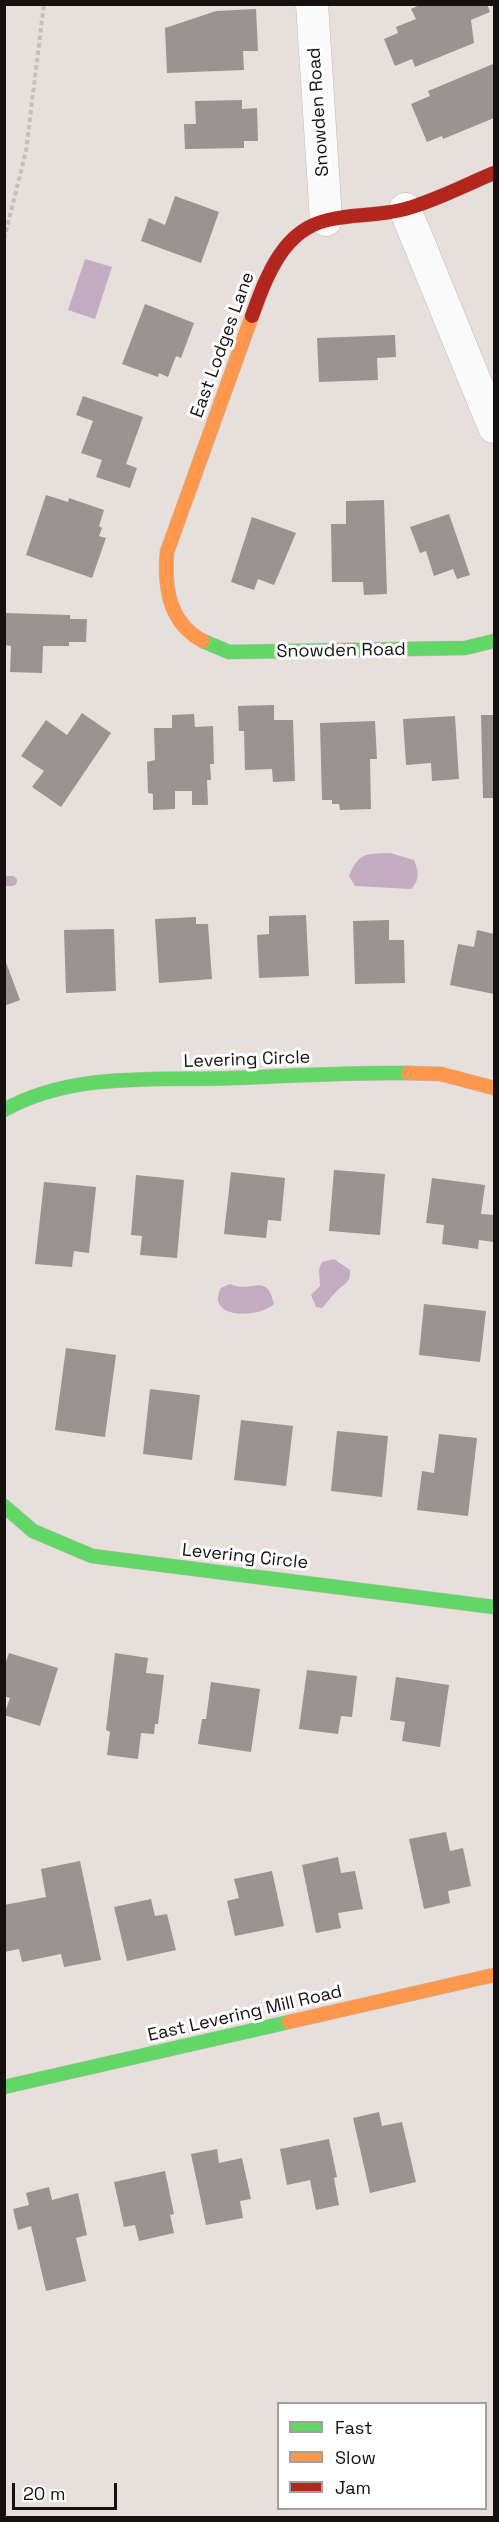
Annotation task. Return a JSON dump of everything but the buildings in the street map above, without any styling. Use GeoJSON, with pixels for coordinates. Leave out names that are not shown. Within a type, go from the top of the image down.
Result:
{"type":"FeatureCollection","features":[{"type":"Feature","properties":{"kind":"street","name":"Snowden Road"},"geometry":{"type":"LineString","coordinates":[[312,4],[326,220]]}},
{"type":"Feature","properties":{"kind":"street","name":"East Lodges Lane"},"geometry":{"type":"LineString","coordinates":[[190,635],[176,617],[167,596],[164,575],[167,552],[267,274],[278,256],[308,228],[326,220],[405,209],[495,172]]}},
{"type":"Feature","properties":{"kind":"street"},"geometry":{"type":"LineString","coordinates":[[405,209],[495,427]]}},
{"type":"Feature","properties":{"kind":"street","name":"Snowden Road"},"geometry":{"type":"LineString","coordinates":[[190,635],[208,646],[247,653],[465,648],[495,641]]}},
{"type":"Feature","properties":{"kind":"street","name":"Levering Circle"},"geometry":{"type":"LineString","coordinates":[[4,1110],[16,1102],[43,1091],[120,1082],[396,1073],[441,1074],[495,1088]]}},
{"type":"Feature","properties":{"kind":"street","name":"Levering Circle"},"geometry":{"type":"LineString","coordinates":[[4,1506],[15,1518],[48,1541],[92,1556],[495,1607]]}},
{"type":"Feature","properties":{"kind":"street","name":"East Levering Mill Road"},"geometry":{"type":"LineString","coordinates":[[4,2087],[495,1975]]}},
{"type":"Feature","properties":{"kind":"path"},"geometry":{"type":"LineString","coordinates":[[4,239],[26,151],[44,4]]}},
{"type":"Feature","properties":{"kind":"shaded area"},"geometry":{"type":"Polygon","coordinates":[[[85,259],[112,267],[95,319],[68,310],[85,259]]]}},
{"type":"Feature","properties":{"kind":"shaded area"},"geometry":{"type":"Polygon","coordinates":[[[390,853],[414,860],[418,876],[411,889],[355,886],[349,876],[360,858],[369,854],[390,853]]]}},
{"type":"Feature","properties":{"kind":"shaded area"},"geometry":{"type":"Polygon","coordinates":[[[334,1259],[350,1270],[349,1279],[322,1308],[316,1307],[311,1295],[320,1286],[319,1269],[322,1262],[334,1259]]]}},
{"type":"Feature","properties":{"kind":"shaded area"},"geometry":{"type":"Polygon","coordinates":[[[230,1284],[245,1287],[263,1286],[271,1294],[274,1304],[266,1309],[246,1314],[227,1311],[220,1306],[218,1298],[221,1288],[230,1284]]]}},
{"type":"Feature","properties":{"kind":"waterway"},"geometry":{"type":"LineString","coordinates":[[4,881],[12,881]]}},
{"type":"Feature","properties":{"kind":"traffic: fast"},"geometry":{"type":"LineString","coordinates":[[203,641],[229,652],[465,648],[494,641]]}},
{"type":"Feature","properties":{"kind":"traffic: fast"},"geometry":{"type":"LineString","coordinates":[[4,1110],[58,1089],[116,1080],[408,1073]]}},
{"type":"Feature","properties":{"kind":"traffic: fast"},"geometry":{"type":"LineString","coordinates":[[4,1506],[33,1531],[92,1556],[494,1607]]}},
{"type":"Feature","properties":{"kind":"traffic: fast"},"geometry":{"type":"LineString","coordinates":[[4,2087],[289,2022]]}},
{"type":"Feature","properties":{"kind":"traffic: slow"},"geometry":{"type":"LineString","coordinates":[[203,641],[183,625],[171,603],[167,579],[167,552],[252,316]]}},
{"type":"Feature","properties":{"kind":"traffic: slow"},"geometry":{"type":"LineString","coordinates":[[408,1073],[441,1074],[494,1088]]}},
{"type":"Feature","properties":{"kind":"traffic: slow"},"geometry":{"type":"LineString","coordinates":[[289,2022],[494,1975]]}},
{"type":"Feature","properties":{"kind":"traffic: jam"},"geometry":{"type":"LineString","coordinates":[[252,316],[263,286],[278,258],[287,245],[312,225],[337,218],[386,213],[416,206],[494,173]]}}]}
